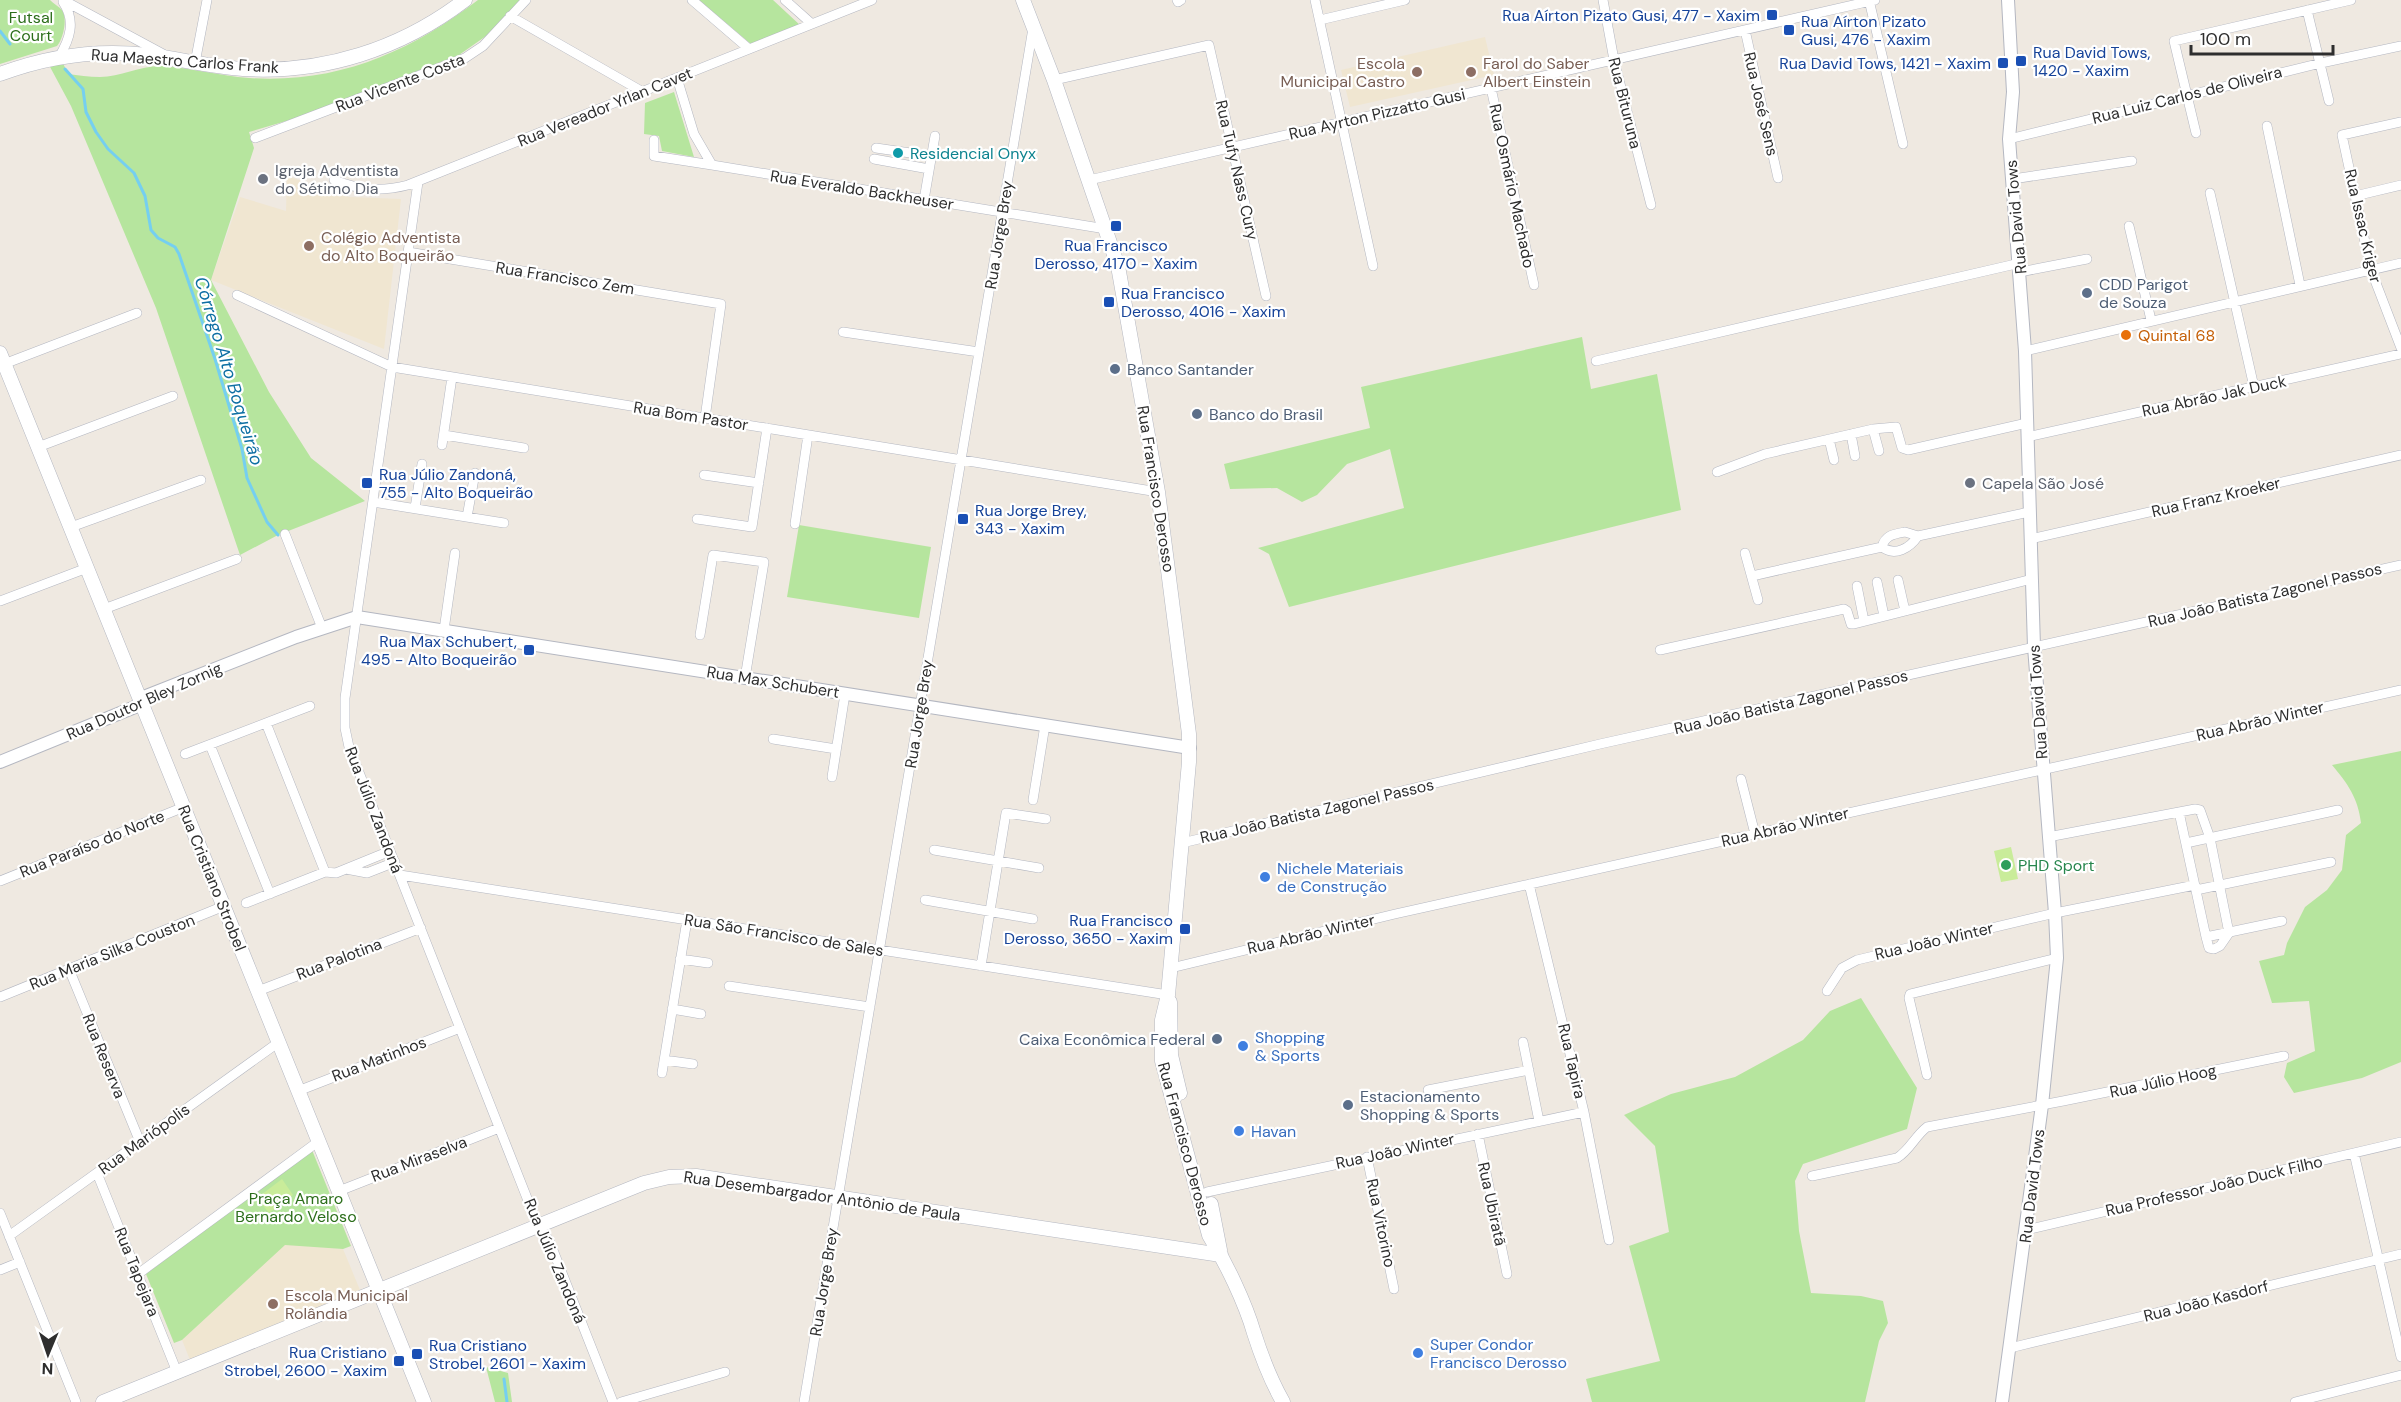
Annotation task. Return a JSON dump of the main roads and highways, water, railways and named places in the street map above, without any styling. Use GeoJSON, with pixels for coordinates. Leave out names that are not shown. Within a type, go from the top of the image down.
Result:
{"type":"FeatureCollection","features":[{"type":"Feature","properties":{"kind":"main road","name":"Rua Maestro Carlos Frank"},"geometry":{"type":"LineString","coordinates":[[0,74],[59,57],[112,52],[240,69],[277,69],[347,58],[405,38],[440,18],[465,0]]}},
{"type":"Feature","properties":{"kind":"main road","name":"Rua Francisco Derosso"},"geometry":{"type":"LineString","coordinates":[[1023,0],[1054,80],[1106,229],[1126,305],[1158,492],[1187,705],[1190,748],[1171,968],[1161,1030],[1164,1069],[1209,1235],[1221,1255],[1254,1332],[1259,1353],[1283,1402]]}},
{"type":"Feature","properties":{"kind":"main road","name":"Rua Cristiano Strobel"},"geometry":{"type":"LineString","coordinates":[[2,358],[424,1402]]}},
{"type":"Feature","properties":{"kind":"main road","name":"Rua Francisco Derosso"},"geometry":{"type":"LineString","coordinates":[[1168,995],[1172,1016],[1170,1043],[1173,1068],[1219,1234],[1221,1255]]}},
{"type":"Feature","properties":{"kind":"main road","name":"Rua Desembargador Antônio de Paula"},"geometry":{"type":"LineString","coordinates":[[103,1402],[644,1184],[676,1176],[696,1176],[1221,1255]]}},
{"type":"Feature","properties":{"kind":"waterway","name":"Córrego Alto Boqueirão"},"geometry":{"type":"LineString","coordinates":[[0,31],[10,44]]}},
{"type":"Feature","properties":{"kind":"waterway","name":"Córrego Alto Boqueirão"},"geometry":{"type":"LineString","coordinates":[[65,69],[83,89],[86,112],[96,132],[108,149],[134,173],[145,196],[151,230],[158,238],[175,247],[179,254],[215,359],[242,449],[247,478],[267,522],[278,535]]}},
{"type":"Feature","properties":{"kind":"waterway","name":"Córrego Alto Boqueirão"},"geometry":{"type":"LineString","coordinates":[[504,1379],[507,1402]]}},
{"type":"Feature","properties":{"kind":"place","name":"Rua Aírton Pizato Gusi, 477 - Xaxim"},"geometry":{"type":"Point","coordinates":[1772,15]}},
{"type":"Feature","properties":{"kind":"place","name":"Rua Aírton Pizato Gusi, 476 - Xaxim"},"geometry":{"type":"Point","coordinates":[1789,30]}},
{"type":"Feature","properties":{"kind":"place","name":"Rua David Tows, 1420 - Xaxim"},"geometry":{"type":"Point","coordinates":[2021,61]}},
{"type":"Feature","properties":{"kind":"place","name":"Rua David Tows, 1421 - Xaxim"},"geometry":{"type":"Point","coordinates":[2003,63]}},
{"type":"Feature","properties":{"kind":"place","name":"Escola Municipal Castro"},"geometry":{"type":"Point","coordinates":[1417,72]}},
{"type":"Feature","properties":{"kind":"place","name":"Farol do Saber Albert Einstein"},"geometry":{"type":"Point","coordinates":[1471,72]}},
{"type":"Feature","properties":{"kind":"place","name":"Residencial Onyx"},"geometry":{"type":"Point","coordinates":[898,153]}},
{"type":"Feature","properties":{"kind":"place","name":"Igreja Adventista do Sétimo Dia"},"geometry":{"type":"Point","coordinates":[263,179]}},
{"type":"Feature","properties":{"kind":"place","name":"Rua Francisco Derosso, 4170 - Xaxim"},"geometry":{"type":"Point","coordinates":[1116,226]}},
{"type":"Feature","properties":{"kind":"place","name":"Colégio Adventista do Alto Boqueirão"},"geometry":{"type":"Point","coordinates":[309,246]}},
{"type":"Feature","properties":{"kind":"place","name":"CDD Parigot de Souza"},"geometry":{"type":"Point","coordinates":[2087,293]}},
{"type":"Feature","properties":{"kind":"place","name":"Rua Francisco Derosso, 4016 - Xaxim"},"geometry":{"type":"Point","coordinates":[1109,302]}},
{"type":"Feature","properties":{"kind":"place","name":"Quintal 68"},"geometry":{"type":"Point","coordinates":[2126,335]}},
{"type":"Feature","properties":{"kind":"place","name":"Banco Santander"},"geometry":{"type":"Point","coordinates":[1115,369]}},
{"type":"Feature","properties":{"kind":"place","name":"Banco do Brasil"},"geometry":{"type":"Point","coordinates":[1197,414]}},
{"type":"Feature","properties":{"kind":"place","name":"Rua Júlio Zandoná, 755 - Alto Boqueirão"},"geometry":{"type":"Point","coordinates":[367,483]}},
{"type":"Feature","properties":{"kind":"place","name":"Capela São José"},"geometry":{"type":"Point","coordinates":[1970,483]}},
{"type":"Feature","properties":{"kind":"place","name":"Rua Jorge Brey, 343 - Xaxim"},"geometry":{"type":"Point","coordinates":[963,519]}},
{"type":"Feature","properties":{"kind":"place","name":"Rua Max Schubert, 495 - Alto Boqueirão"},"geometry":{"type":"Point","coordinates":[529,650]}},
{"type":"Feature","properties":{"kind":"place","name":"PHD Sport"},"geometry":{"type":"Point","coordinates":[2006,865]}},
{"type":"Feature","properties":{"kind":"place","name":"Nichele Materiais de Construção"},"geometry":{"type":"Point","coordinates":[1265,877]}},
{"type":"Feature","properties":{"kind":"place","name":"Rua Francisco Derosso, 3650 - Xaxim"},"geometry":{"type":"Point","coordinates":[1185,929]}},
{"type":"Feature","properties":{"kind":"place","name":"Caixa Econômica Federal"},"geometry":{"type":"Point","coordinates":[1217,1039]}},
{"type":"Feature","properties":{"kind":"place","name":"Shopping & Sports"},"geometry":{"type":"Point","coordinates":[1243,1046]}},
{"type":"Feature","properties":{"kind":"place","name":"Estacionamento Shopping & Sports"},"geometry":{"type":"Point","coordinates":[1348,1105]}},
{"type":"Feature","properties":{"kind":"place","name":"Havan"},"geometry":{"type":"Point","coordinates":[1239,1131]}},
{"type":"Feature","properties":{"kind":"place","name":"Escola Municipal Rolândia"},"geometry":{"type":"Point","coordinates":[273,1304]}},
{"type":"Feature","properties":{"kind":"place","name":"Super Condor Francisco Derosso"},"geometry":{"type":"Point","coordinates":[1418,1353]}},
{"type":"Feature","properties":{"kind":"place","name":"Rua Cristiano Strobel, 2601 - Xaxim"},"geometry":{"type":"Point","coordinates":[417,1354]}},
{"type":"Feature","properties":{"kind":"place","name":"Rua Cristiano Strobel, 2600 - Xaxim"},"geometry":{"type":"Point","coordinates":[399,1361]}},
{"type":"Feature","properties":{"kind":"park label","name":"Futsal Court"},"geometry":{"type":"Point","coordinates":[31,26]}},
{"type":"Feature","properties":{"kind":"park label","name":"Praça Amaro Bernardo Veloso"},"geometry":{"type":"Point","coordinates":[296,1207]}}]}
